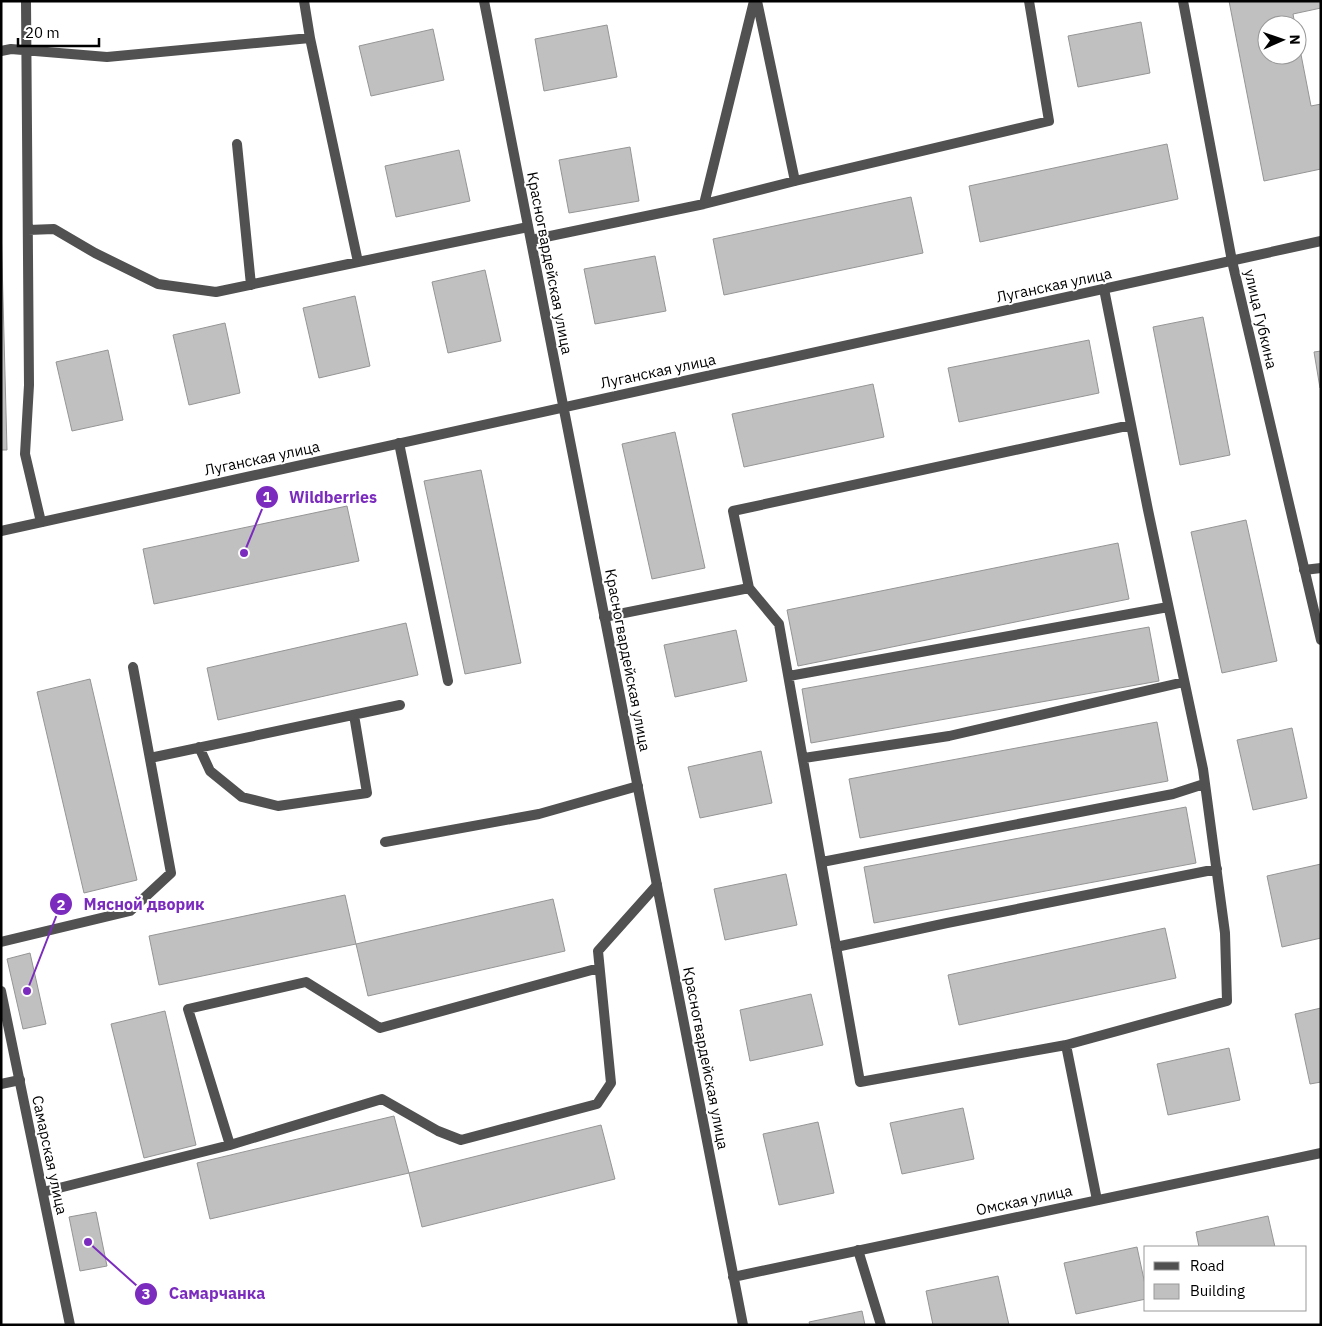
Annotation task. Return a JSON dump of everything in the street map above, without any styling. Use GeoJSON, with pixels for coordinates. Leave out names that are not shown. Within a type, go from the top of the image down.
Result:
{"type":"FeatureCollection","features":[{"type":"Feature","properties":{"kind":"street"},"geometry":{"type":"LineString","coordinates":[[26,1],[30,385],[25,454],[41,522]]}},
{"type":"Feature","properties":{"kind":"street"},"geometry":{"type":"LineString","coordinates":[[304,1],[310,38],[358,262]]}},
{"type":"Feature","properties":{"kind":"street","name":"Красногвардейская улица"},"geometry":{"type":"LineString","coordinates":[[484,1],[743,1325]]}},
{"type":"Feature","properties":{"kind":"street"},"geometry":{"type":"LineString","coordinates":[[755,1],[795,181]]}},
{"type":"Feature","properties":{"kind":"street"},"geometry":{"type":"LineString","coordinates":[[704,204],[755,1]]}},
{"type":"Feature","properties":{"kind":"street"},"geometry":{"type":"LineString","coordinates":[[531,240],[704,204],[1049,121],[1030,1]]}},
{"type":"Feature","properties":{"kind":"street","name":"улица Губкина"},"geometry":{"type":"LineString","coordinates":[[1183,1],[1232,261],[1321,640]]}},
{"type":"Feature","properties":{"kind":"street"},"geometry":{"type":"LineString","coordinates":[[1,51],[107,57],[310,38]]}},
{"type":"Feature","properties":{"kind":"street"},"geometry":{"type":"LineString","coordinates":[[237,144],[250,285]]}},
{"type":"Feature","properties":{"kind":"street"},"geometry":{"type":"LineString","coordinates":[[28,230],[54,229],[95,253],[158,284],[216,292],[528,227]]}},
{"type":"Feature","properties":{"kind":"street","name":"Луганская улица"},"geometry":{"type":"LineString","coordinates":[[1,531],[1321,241]]}},
{"type":"Feature","properties":{"kind":"street"},"geometry":{"type":"LineString","coordinates":[[1104,289],[1204,784],[1225,933],[1227,1001],[1066,1045],[860,1082],[779,624],[749,588],[733,511],[1130,424]]}},
{"type":"Feature","properties":{"kind":"street"},"geometry":{"type":"LineString","coordinates":[[399,443],[448,681]]}},
{"type":"Feature","properties":{"kind":"street"},"geometry":{"type":"LineString","coordinates":[[1304,570],[1321,568]]}},
{"type":"Feature","properties":{"kind":"street"},"geometry":{"type":"LineString","coordinates":[[604,617],[749,588]]}},
{"type":"Feature","properties":{"kind":"street"},"geometry":{"type":"LineString","coordinates":[[789,676],[1168,607]]}},
{"type":"Feature","properties":{"kind":"street"},"geometry":{"type":"LineString","coordinates":[[1,942],[130,911],[171,873],[133,667]]}},
{"type":"Feature","properties":{"kind":"street"},"geometry":{"type":"LineString","coordinates":[[804,758],[949,736],[1184,682]]}},
{"type":"Feature","properties":{"kind":"street"},"geometry":{"type":"LineString","coordinates":[[150,758],[400,705]]}},
{"type":"Feature","properties":{"kind":"street"},"geometry":{"type":"LineString","coordinates":[[199,747],[210,771],[242,798],[278,806],[367,793],[354,715]]}},
{"type":"Feature","properties":{"kind":"street"},"geometry":{"type":"LineString","coordinates":[[822,862],[1173,794],[1204,784]]}},
{"type":"Feature","properties":{"kind":"street"},"geometry":{"type":"LineString","coordinates":[[384,842],[539,814],[638,786]]}},
{"type":"Feature","properties":{"kind":"street"},"geometry":{"type":"LineString","coordinates":[[836,947],[1216,869]]}},
{"type":"Feature","properties":{"kind":"street"},"geometry":{"type":"LineString","coordinates":[[43,1192],[230,1145],[382,1099],[438,1131],[461,1140],[597,1104],[611,1083],[598,951],[657,885]]}},
{"type":"Feature","properties":{"kind":"street"},"geometry":{"type":"LineString","coordinates":[[230,1145],[188,1009],[306,982],[380,1028],[599,968]]}},
{"type":"Feature","properties":{"kind":"street","name":"Самарская улица"},"geometry":{"type":"LineString","coordinates":[[1,991],[70,1325]]}},
{"type":"Feature","properties":{"kind":"street"},"geometry":{"type":"LineString","coordinates":[[1066,1045],[1097,1200]]}},
{"type":"Feature","properties":{"kind":"street"},"geometry":{"type":"LineString","coordinates":[[1,1084],[20,1080]]}},
{"type":"Feature","properties":{"kind":"street","name":"Омская улица"},"geometry":{"type":"LineString","coordinates":[[733,1277],[1321,1152]]}},
{"type":"Feature","properties":{"kind":"street"},"geometry":{"type":"LineString","coordinates":[[858,1250],[881,1325]]}},
{"type":"Feature","properties":{"kind":"building"},"geometry":{"type":"Polygon","coordinates":[[[1229,1],[1320,1],[1321,8],[1293,15],[1257,15],[1257,65],[1303,65],[1311,106],[1321,104],[1321,169],[1264,181],[1229,1]]]}},
{"type":"Feature","properties":{"kind":"building"},"geometry":{"type":"Polygon","coordinates":[[[1141,22],[1150,73],[1078,87],[1068,36],[1141,22]]]}},
{"type":"Feature","properties":{"kind":"building"},"geometry":{"type":"Polygon","coordinates":[[[607,25],[617,77],[544,91],[535,39],[607,25]]]}},
{"type":"Feature","properties":{"kind":"building"},"geometry":{"type":"Polygon","coordinates":[[[433,29],[444,80],[371,96],[359,46],[433,29]]]}},
{"type":"Feature","properties":{"kind":"building"},"geometry":{"type":"Polygon","coordinates":[[[1167,144],[1178,199],[980,242],[969,186],[1167,144]]]}},
{"type":"Feature","properties":{"kind":"building"},"geometry":{"type":"Polygon","coordinates":[[[630,147],[639,201],[569,213],[559,160],[630,147]]]}},
{"type":"Feature","properties":{"kind":"building"},"geometry":{"type":"Polygon","coordinates":[[[459,150],[470,201],[396,217],[385,166],[459,150]]]}},
{"type":"Feature","properties":{"kind":"building"},"geometry":{"type":"Polygon","coordinates":[[[911,197],[923,253],[724,295],[713,239],[911,197]]]}},
{"type":"Feature","properties":{"kind":"building"},"geometry":{"type":"Polygon","coordinates":[[[1,223],[7,450],[1,450],[1,223]]]}},
{"type":"Feature","properties":{"kind":"building"},"geometry":{"type":"Polygon","coordinates":[[[655,256],[666,311],[595,324],[584,269],[655,256]]]}},
{"type":"Feature","properties":{"kind":"building"},"geometry":{"type":"Polygon","coordinates":[[[485,270],[501,341],[448,353],[432,282],[485,270]]]}},
{"type":"Feature","properties":{"kind":"building"},"geometry":{"type":"Polygon","coordinates":[[[355,296],[370,366],[319,378],[303,308],[355,296]]]}},
{"type":"Feature","properties":{"kind":"building"},"geometry":{"type":"Polygon","coordinates":[[[1203,317],[1230,455],[1180,465],[1153,327],[1203,317]]]}},
{"type":"Feature","properties":{"kind":"building"},"geometry":{"type":"Polygon","coordinates":[[[225,323],[240,393],[189,405],[173,335],[225,323]]]}},
{"type":"Feature","properties":{"kind":"building"},"geometry":{"type":"Polygon","coordinates":[[[1089,340],[1099,393],[959,422],[948,368],[1089,340]]]}},
{"type":"Feature","properties":{"kind":"building"},"geometry":{"type":"Polygon","coordinates":[[[108,350],[123,420],[72,431],[56,362],[108,350]]]}},
{"type":"Feature","properties":{"kind":"building"},"geometry":{"type":"Polygon","coordinates":[[[1321,351],[1321,388],[1320,388],[1314,352],[1321,351]]]}},
{"type":"Feature","properties":{"kind":"building"},"geometry":{"type":"Polygon","coordinates":[[[873,384],[884,437],[744,467],[732,414],[873,384]]]}},
{"type":"Feature","properties":{"kind":"building"},"geometry":{"type":"Polygon","coordinates":[[[675,432],[705,568],[652,579],[622,444],[675,432]]]}},
{"type":"Feature","properties":{"kind":"building"},"geometry":{"type":"Polygon","coordinates":[[[481,470],[521,663],[465,674],[424,481],[481,470]]]}},
{"type":"Feature","properties":{"kind":"building"},"geometry":{"type":"Polygon","coordinates":[[[347,506],[359,561],[154,604],[143,549],[347,506]]]}},
{"type":"Feature","properties":{"kind":"building"},"geometry":{"type":"Polygon","coordinates":[[[1246,520],[1277,661],[1222,673],[1191,532],[1246,520]]]}},
{"type":"Feature","properties":{"kind":"building"},"geometry":{"type":"Polygon","coordinates":[[[1118,543],[1129,599],[798,666],[787,610],[1118,543]]]}},
{"type":"Feature","properties":{"kind":"building"},"geometry":{"type":"Polygon","coordinates":[[[406,623],[418,675],[218,720],[207,668],[406,623]]]}},
{"type":"Feature","properties":{"kind":"building"},"geometry":{"type":"Polygon","coordinates":[[[1149,627],[1159,681],[811,743],[802,689],[1149,627]]]}},
{"type":"Feature","properties":{"kind":"building"},"geometry":{"type":"Polygon","coordinates":[[[736,630],[747,681],[675,697],[664,645],[736,630]]]}},
{"type":"Feature","properties":{"kind":"building"},"geometry":{"type":"Polygon","coordinates":[[[90,679],[137,880],[84,893],[37,692],[90,679]]]}},
{"type":"Feature","properties":{"kind":"building"},"geometry":{"type":"Polygon","coordinates":[[[1157,722],[1168,781],[860,838],[849,779],[1157,722]]]}},
{"type":"Feature","properties":{"kind":"building"},"geometry":{"type":"Polygon","coordinates":[[[1292,728],[1307,798],[1253,810],[1237,740],[1292,728]]]}},
{"type":"Feature","properties":{"kind":"building"},"geometry":{"type":"Polygon","coordinates":[[[761,751],[772,803],[700,818],[688,767],[761,751]]]}},
{"type":"Feature","properties":{"kind":"building"},"geometry":{"type":"Polygon","coordinates":[[[1186,807],[1196,863],[874,923],[864,867],[1186,807]]]}},
{"type":"Feature","properties":{"kind":"building"},"geometry":{"type":"Polygon","coordinates":[[[1321,864],[1321,938],[1282,947],[1267,876],[1321,864]]]}},
{"type":"Feature","properties":{"kind":"building"},"geometry":{"type":"Polygon","coordinates":[[[786,874],[797,925],[725,940],[714,889],[786,874]]]}},
{"type":"Feature","properties":{"kind":"building"},"geometry":{"type":"Polygon","coordinates":[[[345,895],[356,944],[159,985],[149,936],[345,895]]]}},
{"type":"Feature","properties":{"kind":"building"},"geometry":{"type":"Polygon","coordinates":[[[553,899],[565,951],[368,996],[356,944],[553,899]]]}},
{"type":"Feature","properties":{"kind":"building"},"geometry":{"type":"Polygon","coordinates":[[[1165,928],[1176,978],[959,1025],[948,975],[1165,928]]]}},
{"type":"Feature","properties":{"kind":"building"},"geometry":{"type":"Polygon","coordinates":[[[30,953],[46,1024],[23,1029],[7,959],[30,953]]]}},
{"type":"Feature","properties":{"kind":"building"},"geometry":{"type":"Polygon","coordinates":[[[811,994],[823,1045],[750,1061],[740,1010],[811,994]]]}},
{"type":"Feature","properties":{"kind":"building"},"geometry":{"type":"Polygon","coordinates":[[[1321,1008],[1321,1082],[1310,1084],[1295,1014],[1321,1008]]]}},
{"type":"Feature","properties":{"kind":"building"},"geometry":{"type":"Polygon","coordinates":[[[165,1011],[196,1145],[144,1158],[111,1024],[165,1011]]]}},
{"type":"Feature","properties":{"kind":"building"},"geometry":{"type":"Polygon","coordinates":[[[1229,1048],[1240,1100],[1168,1115],[1157,1064],[1229,1048]]]}},
{"type":"Feature","properties":{"kind":"building"},"geometry":{"type":"Polygon","coordinates":[[[963,1108],[974,1159],[902,1174],[890,1123],[963,1108]]]}},
{"type":"Feature","properties":{"kind":"building"},"geometry":{"type":"Polygon","coordinates":[[[394,1116],[409,1173],[210,1219],[197,1163],[394,1116]]]}},
{"type":"Feature","properties":{"kind":"building"},"geometry":{"type":"Polygon","coordinates":[[[818,1122],[834,1193],[779,1205],[763,1134],[818,1122]]]}},
{"type":"Feature","properties":{"kind":"building"},"geometry":{"type":"Polygon","coordinates":[[[601,1125],[615,1179],[422,1227],[409,1173],[601,1125]]]}},
{"type":"Feature","properties":{"kind":"building"},"geometry":{"type":"Polygon","coordinates":[[[96,1212],[107,1266],[80,1271],[69,1217],[96,1212]]]}},
{"type":"Feature","properties":{"kind":"building"},"geometry":{"type":"Polygon","coordinates":[[[1268,1216],[1275,1246],[1199,1246],[1196,1232],[1268,1216]]]}},
{"type":"Feature","properties":{"kind":"building"},"geometry":{"type":"Polygon","coordinates":[[[1137,1247],[1144,1280],[1144,1299],[1076,1314],[1064,1263],[1137,1247]]]}},
{"type":"Feature","properties":{"kind":"building"},"geometry":{"type":"Polygon","coordinates":[[[998,1276],[1009,1325],[933,1325],[926,1291],[998,1276]]]}},
{"type":"Feature","properties":{"kind":"building"},"geometry":{"type":"Polygon","coordinates":[[[862,1311],[865,1325],[810,1325],[809,1322],[862,1311]]]}},
{"type":"Feature","properties":{"kind":"place","name":"Wildberries"},"geometry":{"type":"Point","coordinates":[244,553]}},
{"type":"Feature","properties":{"kind":"place","name":"Мясной дворик"},"geometry":{"type":"Point","coordinates":[27,991]}},
{"type":"Feature","properties":{"kind":"place","name":"Самарчанка"},"geometry":{"type":"Point","coordinates":[88,1242]}}]}
